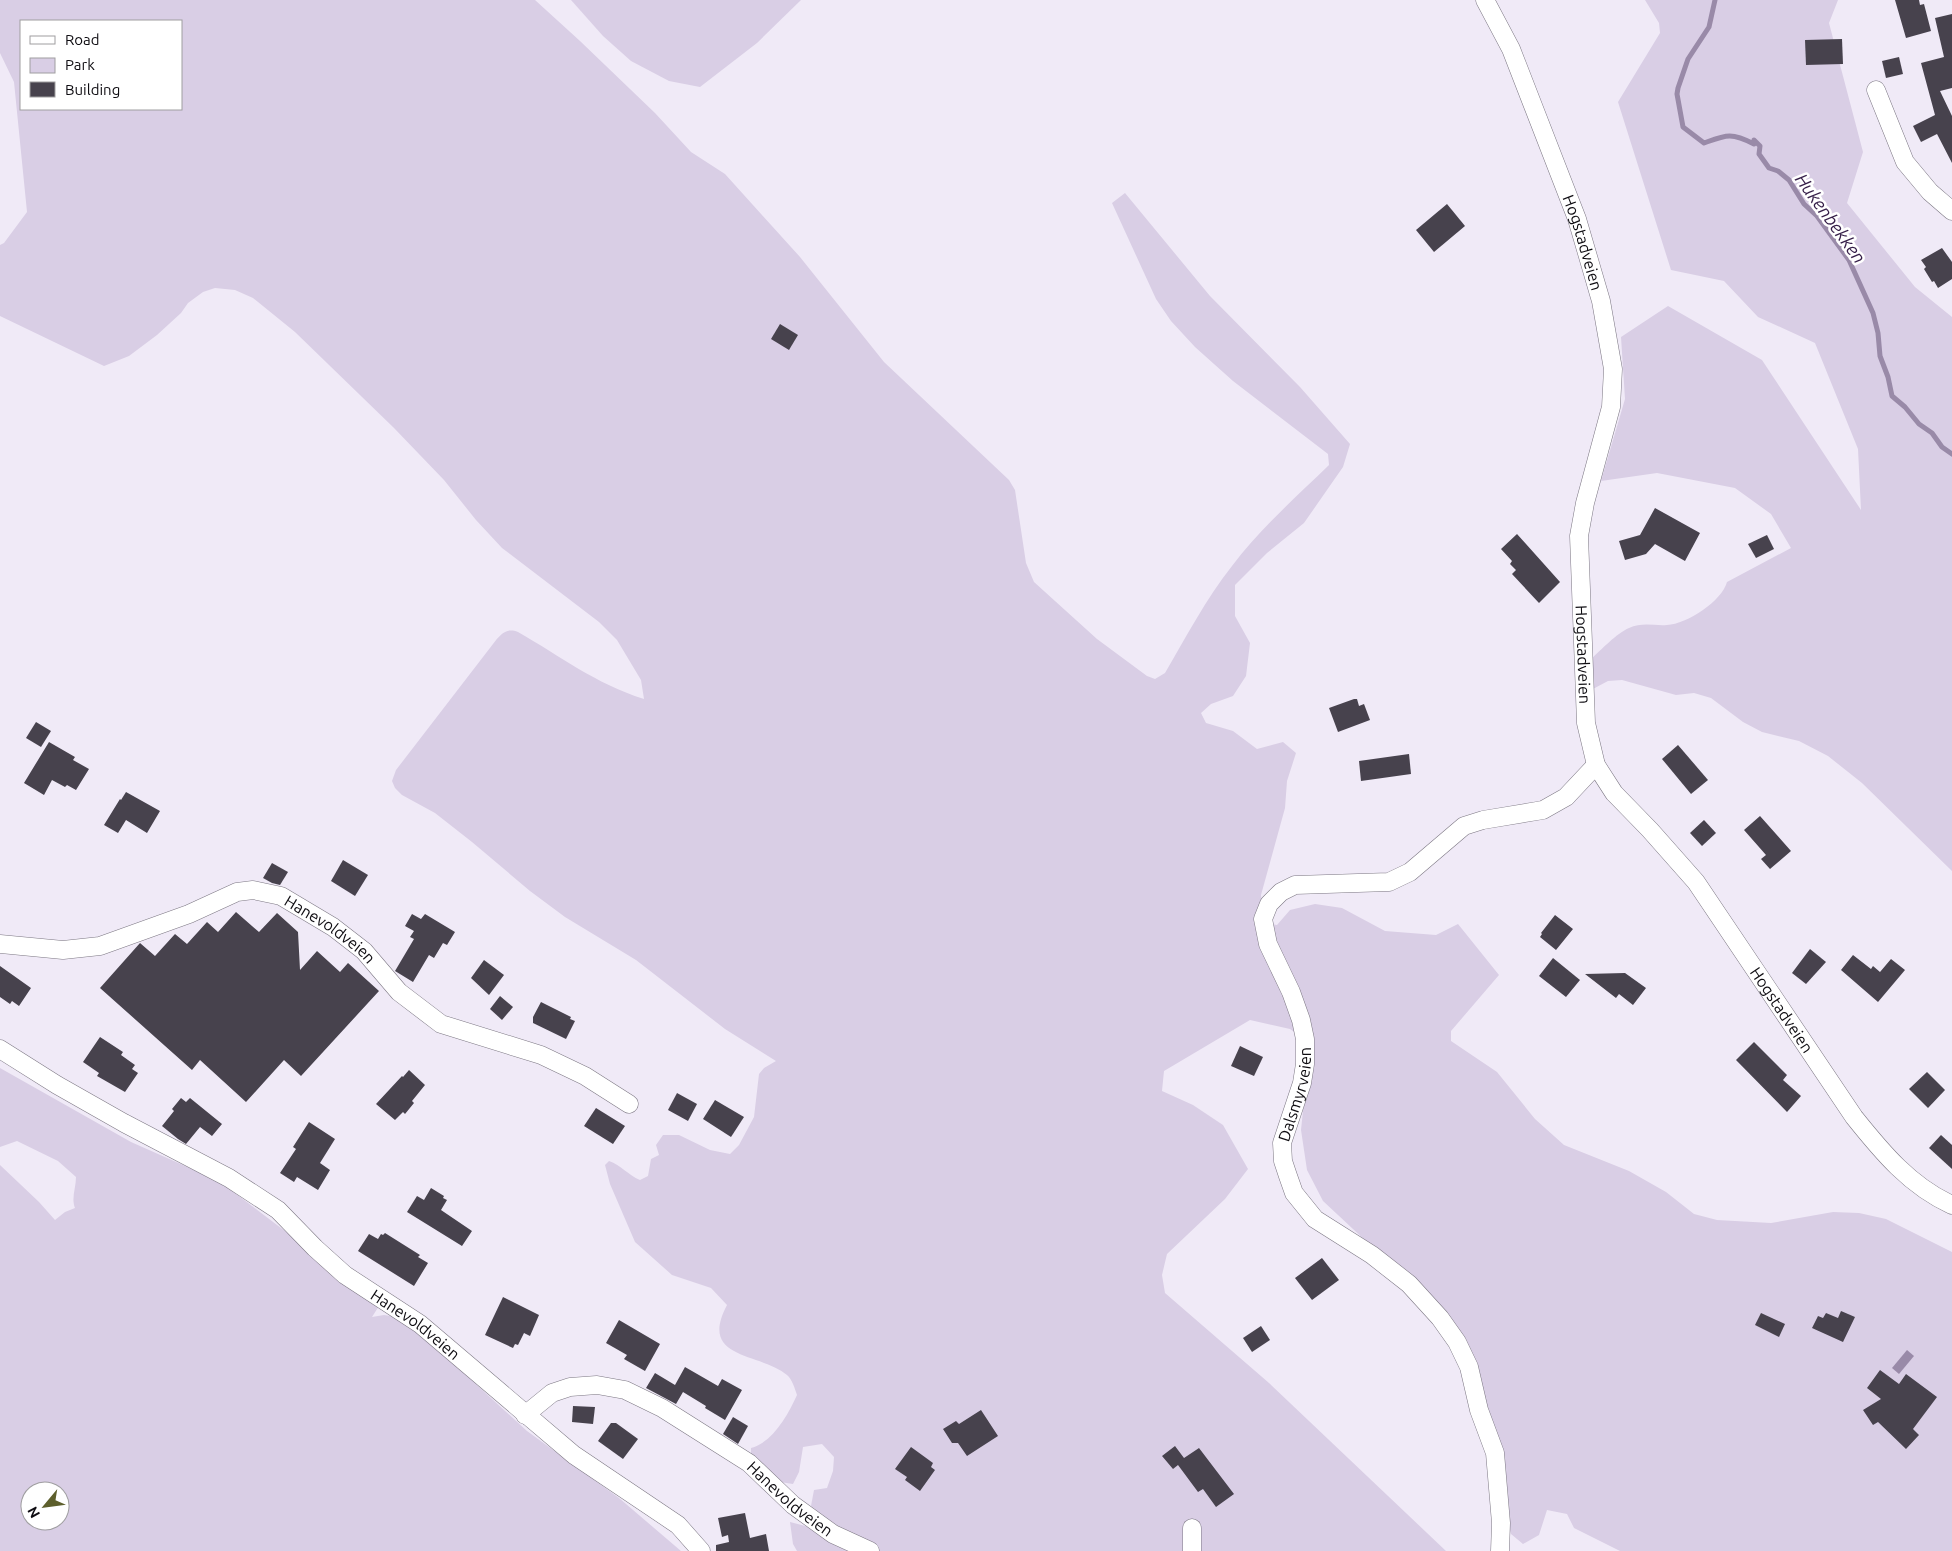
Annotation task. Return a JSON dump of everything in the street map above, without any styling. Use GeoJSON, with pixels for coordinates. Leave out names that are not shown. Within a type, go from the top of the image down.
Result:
{"type":"FeatureCollection","features":[{"type":"Feature","properties":{"kind":"street","name":"Hogstadveien"},"geometry":{"type":"LineString","coordinates":[[1485,0],[1511,49],[1577,219],[1601,301],[1613,369],[1611,407],[1585,503],[1579,536],[1586,723],[1596,765],[1614,793],[1696,882],[1854,1117],[1878,1147],[1909,1179],[1940,1200],[1952,1205]]}},
{"type":"Feature","properties":{"kind":"street"},"geometry":{"type":"LineString","coordinates":[[1876,90],[1904,162],[1930,192],[1952,211]]}},
{"type":"Feature","properties":{"kind":"street","name":"Dalsmyrveien"},"geometry":{"type":"LineString","coordinates":[[1500,1551],[1501,1523],[1495,1453],[1479,1410],[1469,1367],[1456,1342],[1440,1318],[1409,1284],[1372,1255],[1315,1219],[1294,1193],[1283,1162],[1282,1143],[1302,1083],[1305,1064],[1305,1039],[1301,1020],[1291,992],[1268,944],[1263,918],[1270,904],[1281,892],[1295,886],[1389,882],[1410,872],[1464,826],[1483,820],[1543,810],[1566,797],[1596,765]]}},
{"type":"Feature","properties":{"kind":"street","name":"Hanevoldveien"},"geometry":{"type":"LineString","coordinates":[[0,944],[63,950],[100,946],[189,914],[238,892],[253,890],[281,896],[333,927],[364,951],[399,992],[441,1024],[541,1055],[585,1076],[629,1104]]}},
{"type":"Feature","properties":{"kind":"street","name":"Hanevoldveien"},"geometry":{"type":"LineString","coordinates":[[0,1049],[57,1085],[124,1123],[229,1178],[278,1210],[315,1248],[345,1274],[420,1324],[525,1415],[574,1454],[678,1525],[701,1551]]}},
{"type":"Feature","properties":{"kind":"street","name":"Hanevoldveien"},"geometry":{"type":"LineString","coordinates":[[525,1415],[552,1393],[570,1387],[597,1385],[624,1390],[662,1408],[749,1463],[793,1504],[833,1534],[870,1551]]}},
{"type":"Feature","properties":{"kind":"street"},"geometry":{"type":"LineString","coordinates":[[1192,1528],[1192,1551]]}},
{"type":"Feature","properties":{"kind":"green space"},"geometry":{"type":"Polygon","coordinates":[[[0,0],[535,0],[655,113],[691,152],[725,174],[800,257],[884,362],[1009,480],[1015,490],[1026,563],[1034,582],[1097,639],[1147,676],[1155,679],[1165,673],[1205,605],[1243,552],[1329,465],[1328,454],[1233,381],[1195,347],[1171,321],[1156,299],[1112,203],[1125,193],[1210,296],[1300,387],[1350,444],[1343,467],[1304,523],[1267,553],[1235,585],[1235,616],[1250,643],[1246,676],[1233,696],[1211,704],[1201,713],[1206,723],[1233,731],[1257,749],[1283,742],[1296,753],[1287,781],[1285,808],[1261,895],[1263,923],[1277,925],[1290,910],[1315,904],[1342,908],[1385,931],[1436,935],[1458,924],[1499,975],[1451,1031],[1451,1041],[1497,1072],[1535,1119],[1564,1145],[1629,1171],[1666,1192],[1694,1214],[1717,1220],[1771,1223],[1833,1212],[1859,1213],[1886,1219],[1952,1252],[1952,1551],[1620,1551],[1574,1528],[1567,1514],[1547,1510],[1539,1535],[1523,1544],[1511,1534],[1473,1381],[1459,1344],[1383,1257],[1323,1201],[1307,1170],[1301,1130],[1310,1043],[1290,1029],[1250,1020],[1164,1071],[1162,1091],[1193,1105],[1223,1125],[1248,1169],[1225,1199],[1167,1254],[1162,1275],[1165,1293],[1269,1383],[1446,1551],[797,1551],[793,1544],[790,1522],[813,1528],[829,1521],[811,1506],[814,1490],[827,1488],[833,1471],[834,1457],[822,1444],[803,1447],[799,1472],[793,1484],[780,1482],[751,1456],[751,1448],[759,1445],[773,1434],[789,1411],[797,1395],[792,1382],[787,1375],[775,1368],[736,1352],[726,1345],[720,1336],[720,1323],[727,1305],[711,1288],[672,1275],[635,1242],[610,1184],[605,1165],[609,1161],[640,1180],[648,1176],[651,1159],[659,1155],[656,1145],[663,1135],[679,1135],[710,1150],[730,1154],[739,1145],[754,1117],[759,1074],[764,1068],[776,1061],[725,1029],[636,960],[565,917],[530,891],[435,813],[402,795],[395,788],[392,781],[396,770],[496,641],[507,631],[518,632],[609,685],[644,699],[641,680],[617,640],[599,622],[502,548],[476,520],[444,480],[394,428],[295,332],[253,298],[235,290],[215,288],[203,292],[188,303],[181,313],[157,335],[129,356],[104,366],[0,316],[0,245],[4,243],[27,212],[14,82],[0,53],[0,0]]]}},
{"type":"Feature","properties":{"kind":"green space"},"geometry":{"type":"Polygon","coordinates":[[[571,0],[801,0],[757,43],[700,87],[669,81],[631,61],[603,36],[571,0]]]}},
{"type":"Feature","properties":{"kind":"green space"},"geometry":{"type":"Polygon","coordinates":[[[1645,0],[1838,0],[1829,23],[1863,152],[1847,203],[1915,287],[1952,317],[1952,871],[1862,783],[1828,756],[1799,741],[1762,732],[1743,722],[1711,698],[1694,693],[1676,695],[1622,680],[1608,681],[1591,690],[1590,660],[1624,630],[1634,626],[1667,625],[1684,621],[1711,604],[1724,589],[1727,582],[1791,548],[1771,514],[1735,488],[1657,473],[1601,481],[1625,399],[1621,337],[1668,306],[1762,360],[1861,510],[1858,449],[1815,343],[1758,317],[1724,281],[1671,270],[1618,102],[1660,33],[1659,23],[1645,0]]]}},
{"type":"Feature","properties":{"kind":"green space"},"geometry":{"type":"Polygon","coordinates":[[[0,1068],[131,1142],[219,1181],[306,1247],[379,1306],[372,1317],[384,1315],[404,1318],[527,1431],[619,1498],[681,1551],[0,1551],[0,1165],[55,1220],[65,1212],[75,1208],[76,1177],[58,1161],[17,1141],[0,1147],[0,1068]]]}},
{"type":"Feature","properties":{"kind":"shaded area"},"geometry":{"type":"Polygon","coordinates":[[[1907,1350],[1914,1356],[1899,1374],[1892,1368],[1907,1350]]]}},
{"type":"Feature","properties":{"kind":"building"},"geometry":{"type":"Polygon","coordinates":[[[1895,0],[1919,0],[1920,5],[1924,4],[1931,31],[1906,38],[1895,0]]]}},
{"type":"Feature","properties":{"kind":"building"},"geometry":{"type":"Polygon","coordinates":[[[1952,14],[1952,88],[1940,91],[1952,116],[1952,163],[1937,134],[1921,142],[1913,126],[1935,115],[1921,63],[1944,57],[1935,18],[1952,14]]]}},
{"type":"Feature","properties":{"kind":"building"},"geometry":{"type":"Polygon","coordinates":[[[1842,39],[1843,64],[1806,65],[1805,40],[1842,39]]]}},
{"type":"Feature","properties":{"kind":"building"},"geometry":{"type":"Polygon","coordinates":[[[1899,57],[1903,74],[1886,78],[1882,61],[1899,57]]]}},
{"type":"Feature","properties":{"kind":"building"},"geometry":{"type":"Polygon","coordinates":[[[1447,204],[1465,226],[1434,252],[1416,230],[1447,204]]]}},
{"type":"Feature","properties":{"kind":"building"},"geometry":{"type":"Polygon","coordinates":[[[1942,248],[1952,262],[1952,279],[1938,288],[1924,269],[1926,267],[1921,260],[1942,248]]]}},
{"type":"Feature","properties":{"kind":"building"},"geometry":{"type":"Polygon","coordinates":[[[780,324],[798,335],[789,350],[771,339],[780,324]]]}},
{"type":"Feature","properties":{"kind":"building"},"geometry":{"type":"Polygon","coordinates":[[[1655,508],[1700,533],[1685,561],[1655,544],[1646,554],[1625,560],[1619,541],[1640,535],[1655,508]]]}},
{"type":"Feature","properties":{"kind":"building"},"geometry":{"type":"Polygon","coordinates":[[[1517,534],[1560,582],[1539,603],[1512,574],[1516,570],[1510,564],[1512,561],[1501,549],[1517,534]]]}},
{"type":"Feature","properties":{"kind":"building"},"geometry":{"type":"Polygon","coordinates":[[[1767,535],[1774,549],[1756,558],[1748,544],[1767,535]]]}},
{"type":"Feature","properties":{"kind":"building"},"geometry":{"type":"Polygon","coordinates":[[[1357,699],[1359,706],[1364,704],[1370,720],[1338,732],[1329,708],[1357,699]]]}},
{"type":"Feature","properties":{"kind":"building"},"geometry":{"type":"Polygon","coordinates":[[[36,722],[51,731],[41,747],[26,738],[36,722]]]}},
{"type":"Feature","properties":{"kind":"building"},"geometry":{"type":"Polygon","coordinates":[[[49,742],[75,757],[73,760],[89,769],[76,790],[52,780],[44,795],[24,783],[49,742]]]}},
{"type":"Feature","properties":{"kind":"building"},"geometry":{"type":"Polygon","coordinates":[[[1678,745],[1708,780],[1691,794],[1662,759],[1678,745]]]}},
{"type":"Feature","properties":{"kind":"building"},"geometry":{"type":"Polygon","coordinates":[[[1409,754],[1411,774],[1361,781],[1359,761],[1409,754]]]}},
{"type":"Feature","properties":{"kind":"building"},"geometry":{"type":"Polygon","coordinates":[[[126,792],[160,811],[147,833],[126,820],[118,833],[104,825],[126,792]]]}},
{"type":"Feature","properties":{"kind":"building"},"geometry":{"type":"Polygon","coordinates":[[[1760,816],[1791,851],[1770,869],[1761,859],[1766,855],[1744,830],[1760,816]]]}},
{"type":"Feature","properties":{"kind":"building"},"geometry":{"type":"Polygon","coordinates":[[[1704,820],[1716,833],[1702,846],[1690,833],[1704,820]]]}},
{"type":"Feature","properties":{"kind":"building"},"geometry":{"type":"Polygon","coordinates":[[[343,860],[368,875],[355,896],[331,881],[343,860]]]}},
{"type":"Feature","properties":{"kind":"building"},"geometry":{"type":"Polygon","coordinates":[[[272,863],[288,872],[280,885],[263,878],[272,863]]]}},
{"type":"Feature","properties":{"kind":"building"},"geometry":{"type":"Polygon","coordinates":[[[236,912],[259,932],[277,913],[298,932],[300,970],[317,951],[340,972],[348,963],[379,991],[301,1076],[284,1060],[246,1102],[200,1060],[192,1070],[100,988],[140,943],[155,956],[175,934],[187,944],[207,922],[218,932],[236,912]]]}},
{"type":"Feature","properties":{"kind":"building"},"geometry":{"type":"Polygon","coordinates":[[[412,914],[421,919],[425,914],[455,932],[447,945],[443,943],[434,958],[429,955],[413,982],[395,971],[414,939],[410,937],[414,931],[405,926],[412,914]]]}},
{"type":"Feature","properties":{"kind":"building"},"geometry":{"type":"Polygon","coordinates":[[[1555,915],[1573,929],[1556,950],[1540,937],[1555,915]]]}},
{"type":"Feature","properties":{"kind":"building"},"geometry":{"type":"Polygon","coordinates":[[[1810,949],[1826,962],[1806,984],[1792,973],[1810,949]]]}},
{"type":"Feature","properties":{"kind":"building"},"geometry":{"type":"Polygon","coordinates":[[[1853,955],[1871,969],[1873,966],[1880,972],[1891,959],[1905,970],[1878,1002],[1841,970],[1853,955]]]}},
{"type":"Feature","properties":{"kind":"building"},"geometry":{"type":"Polygon","coordinates":[[[1553,958],[1580,980],[1566,997],[1539,976],[1553,958]]]}},
{"type":"Feature","properties":{"kind":"building"},"geometry":{"type":"Polygon","coordinates":[[[484,960],[504,975],[489,995],[471,978],[484,960]]]}},
{"type":"Feature","properties":{"kind":"building"},"geometry":{"type":"Polygon","coordinates":[[[0,966],[31,988],[19,1006],[12,1001],[10,1004],[0,997],[0,966]]]}},
{"type":"Feature","properties":{"kind":"building"},"geometry":{"type":"Polygon","coordinates":[[[1625,973],[1646,988],[1633,1005],[1619,994],[1616,998],[1585,974],[1625,973]]]}},
{"type":"Feature","properties":{"kind":"building"},"geometry":{"type":"Polygon","coordinates":[[[500,996],[513,1007],[502,1020],[490,1009],[500,996]]]}},
{"type":"Feature","properties":{"kind":"building"},"geometry":{"type":"Polygon","coordinates":[[[541,1002],[571,1017],[570,1019],[575,1021],[566,1039],[533,1023],[533,1017],[541,1002]]]}},
{"type":"Feature","properties":{"kind":"building"},"geometry":{"type":"Polygon","coordinates":[[[100,1037],[123,1052],[121,1055],[135,1065],[132,1069],[138,1073],[125,1092],[97,1076],[99,1073],[83,1062],[100,1037]]]}},
{"type":"Feature","properties":{"kind":"building"},"geometry":{"type":"Polygon","coordinates":[[[1754,1042],[1787,1075],[1783,1080],[1801,1096],[1787,1112],[1736,1060],[1754,1042]]]}},
{"type":"Feature","properties":{"kind":"building"},"geometry":{"type":"Polygon","coordinates":[[[1240,1046],[1263,1057],[1254,1076],[1231,1066],[1240,1046]]]}},
{"type":"Feature","properties":{"kind":"building"},"geometry":{"type":"Polygon","coordinates":[[[409,1070],[425,1085],[412,1101],[414,1103],[405,1114],[403,1112],[395,1120],[376,1104],[409,1070]]]}},
{"type":"Feature","properties":{"kind":"building"},"geometry":{"type":"Polygon","coordinates":[[[1927,1072],[1945,1090],[1928,1108],[1909,1089],[1927,1072]]]}},
{"type":"Feature","properties":{"kind":"building"},"geometry":{"type":"Polygon","coordinates":[[[677,1093],[697,1104],[688,1121],[668,1110],[677,1093]]]}},
{"type":"Feature","properties":{"kind":"building"},"geometry":{"type":"Polygon","coordinates":[[[181,1098],[186,1102],[190,1098],[222,1124],[212,1136],[200,1127],[186,1144],[162,1126],[174,1111],[172,1109],[181,1098]]]}},
{"type":"Feature","properties":{"kind":"building"},"geometry":{"type":"Polygon","coordinates":[[[715,1100],[744,1117],[731,1137],[703,1119],[715,1100]]]}},
{"type":"Feature","properties":{"kind":"building"},"geometry":{"type":"Polygon","coordinates":[[[596,1108],[625,1126],[613,1144],[584,1126],[596,1108]]]}},
{"type":"Feature","properties":{"kind":"building"},"geometry":{"type":"Polygon","coordinates":[[[309,1122],[335,1139],[320,1163],[330,1170],[318,1190],[297,1177],[294,1182],[280,1173],[296,1149],[293,1147],[309,1122]]]}},
{"type":"Feature","properties":{"kind":"building"},"geometry":{"type":"Polygon","coordinates":[[[1941,1135],[1952,1145],[1952,1169],[1929,1148],[1941,1135]]]}},
{"type":"Feature","properties":{"kind":"building"},"geometry":{"type":"Polygon","coordinates":[[[431,1188],[447,1200],[441,1210],[472,1231],[462,1246],[407,1212],[417,1196],[424,1200],[431,1188]]]}},
{"type":"Feature","properties":{"kind":"building"},"geometry":{"type":"Polygon","coordinates":[[[385,1233],[420,1255],[418,1257],[428,1263],[414,1286],[358,1251],[369,1234],[378,1239],[381,1234],[385,1233]]]}},
{"type":"Feature","properties":{"kind":"building"},"geometry":{"type":"Polygon","coordinates":[[[1322,1258],[1339,1280],[1312,1300],[1295,1278],[1322,1258]]]}},
{"type":"Feature","properties":{"kind":"building"},"geometry":{"type":"Polygon","coordinates":[[[503,1297],[539,1315],[530,1336],[524,1333],[518,1345],[515,1344],[513,1348],[485,1335],[503,1297]]]}},
{"type":"Feature","properties":{"kind":"building"},"geometry":{"type":"Polygon","coordinates":[[[1841,1311],[1855,1317],[1843,1342],[1812,1328],[1818,1316],[1823,1318],[1826,1313],[1838,1318],[1841,1311]]]}},
{"type":"Feature","properties":{"kind":"building"},"geometry":{"type":"Polygon","coordinates":[[[1761,1313],[1785,1324],[1779,1337],[1755,1325],[1761,1313]]]}},
{"type":"Feature","properties":{"kind":"building"},"geometry":{"type":"Polygon","coordinates":[[[619,1320],[660,1344],[645,1371],[624,1359],[627,1355],[606,1343],[619,1320]]]}},
{"type":"Feature","properties":{"kind":"building"},"geometry":{"type":"Polygon","coordinates":[[[1261,1326],[1270,1340],[1252,1352],[1243,1338],[1261,1326]]]}},
{"type":"Feature","properties":{"kind":"building"},"geometry":{"type":"Polygon","coordinates":[[[685,1367],[718,1386],[722,1379],[742,1390],[725,1420],[683,1392],[676,1404],[646,1388],[655,1373],[675,1385],[685,1367]]]}},
{"type":"Feature","properties":{"kind":"building"},"geometry":{"type":"Polygon","coordinates":[[[1880,1370],[1899,1384],[1906,1374],[1937,1397],[1913,1429],[1919,1435],[1906,1449],[1878,1422],[1873,1425],[1863,1410],[1881,1399],[1867,1388],[1880,1370]]]}},
{"type":"Feature","properties":{"kind":"building"},"geometry":{"type":"Polygon","coordinates":[[[573,1406],[595,1407],[593,1424],[572,1422],[573,1406]]]}},
{"type":"Feature","properties":{"kind":"building"},"geometry":{"type":"Polygon","coordinates":[[[981,1410],[998,1436],[967,1456],[958,1443],[952,1443],[943,1429],[956,1421],[959,1424],[981,1410]]]}},
{"type":"Feature","properties":{"kind":"building"},"geometry":{"type":"Polygon","coordinates":[[[733,1417],[748,1426],[738,1444],[723,1434],[733,1417]]]}},
{"type":"Feature","properties":{"kind":"building"},"geometry":{"type":"Polygon","coordinates":[[[611,1423],[616,1423],[638,1439],[623,1459],[598,1441],[611,1423]]]}},
{"type":"Feature","properties":{"kind":"building"},"geometry":{"type":"Polygon","coordinates":[[[1175,1446],[1184,1458],[1199,1448],[1234,1494],[1216,1507],[1203,1489],[1198,1492],[1178,1465],[1173,1469],[1162,1456],[1175,1446]]]}},
{"type":"Feature","properties":{"kind":"building"},"geometry":{"type":"Polygon","coordinates":[[[911,1447],[933,1463],[931,1467],[935,1470],[920,1491],[905,1480],[907,1477],[895,1469],[911,1447]]]}},
{"type":"Feature","properties":{"kind":"building"},"geometry":{"type":"Polygon","coordinates":[[[745,1513],[750,1538],[766,1534],[769,1551],[716,1551],[716,1545],[729,1542],[728,1535],[722,1537],[718,1518],[745,1513]]]}},
{"type":"Feature","properties":{"kind":"waterway","name":"Hukenbekken"},"geometry":{"type":"LineString","coordinates":[[1715,0],[1709,27],[1688,59],[1678,88],[1677,94],[1683,127],[1704,143],[1729,136],[1734,136],[1754,144],[1754,140],[1760,146],[1759,154],[1769,168],[1778,171],[1789,180],[1804,204],[1817,216],[1849,260],[1873,313],[1878,333],[1880,356],[1888,377],[1892,396],[1905,407],[1919,424],[1932,433],[1942,447],[1952,454]]}}]}
